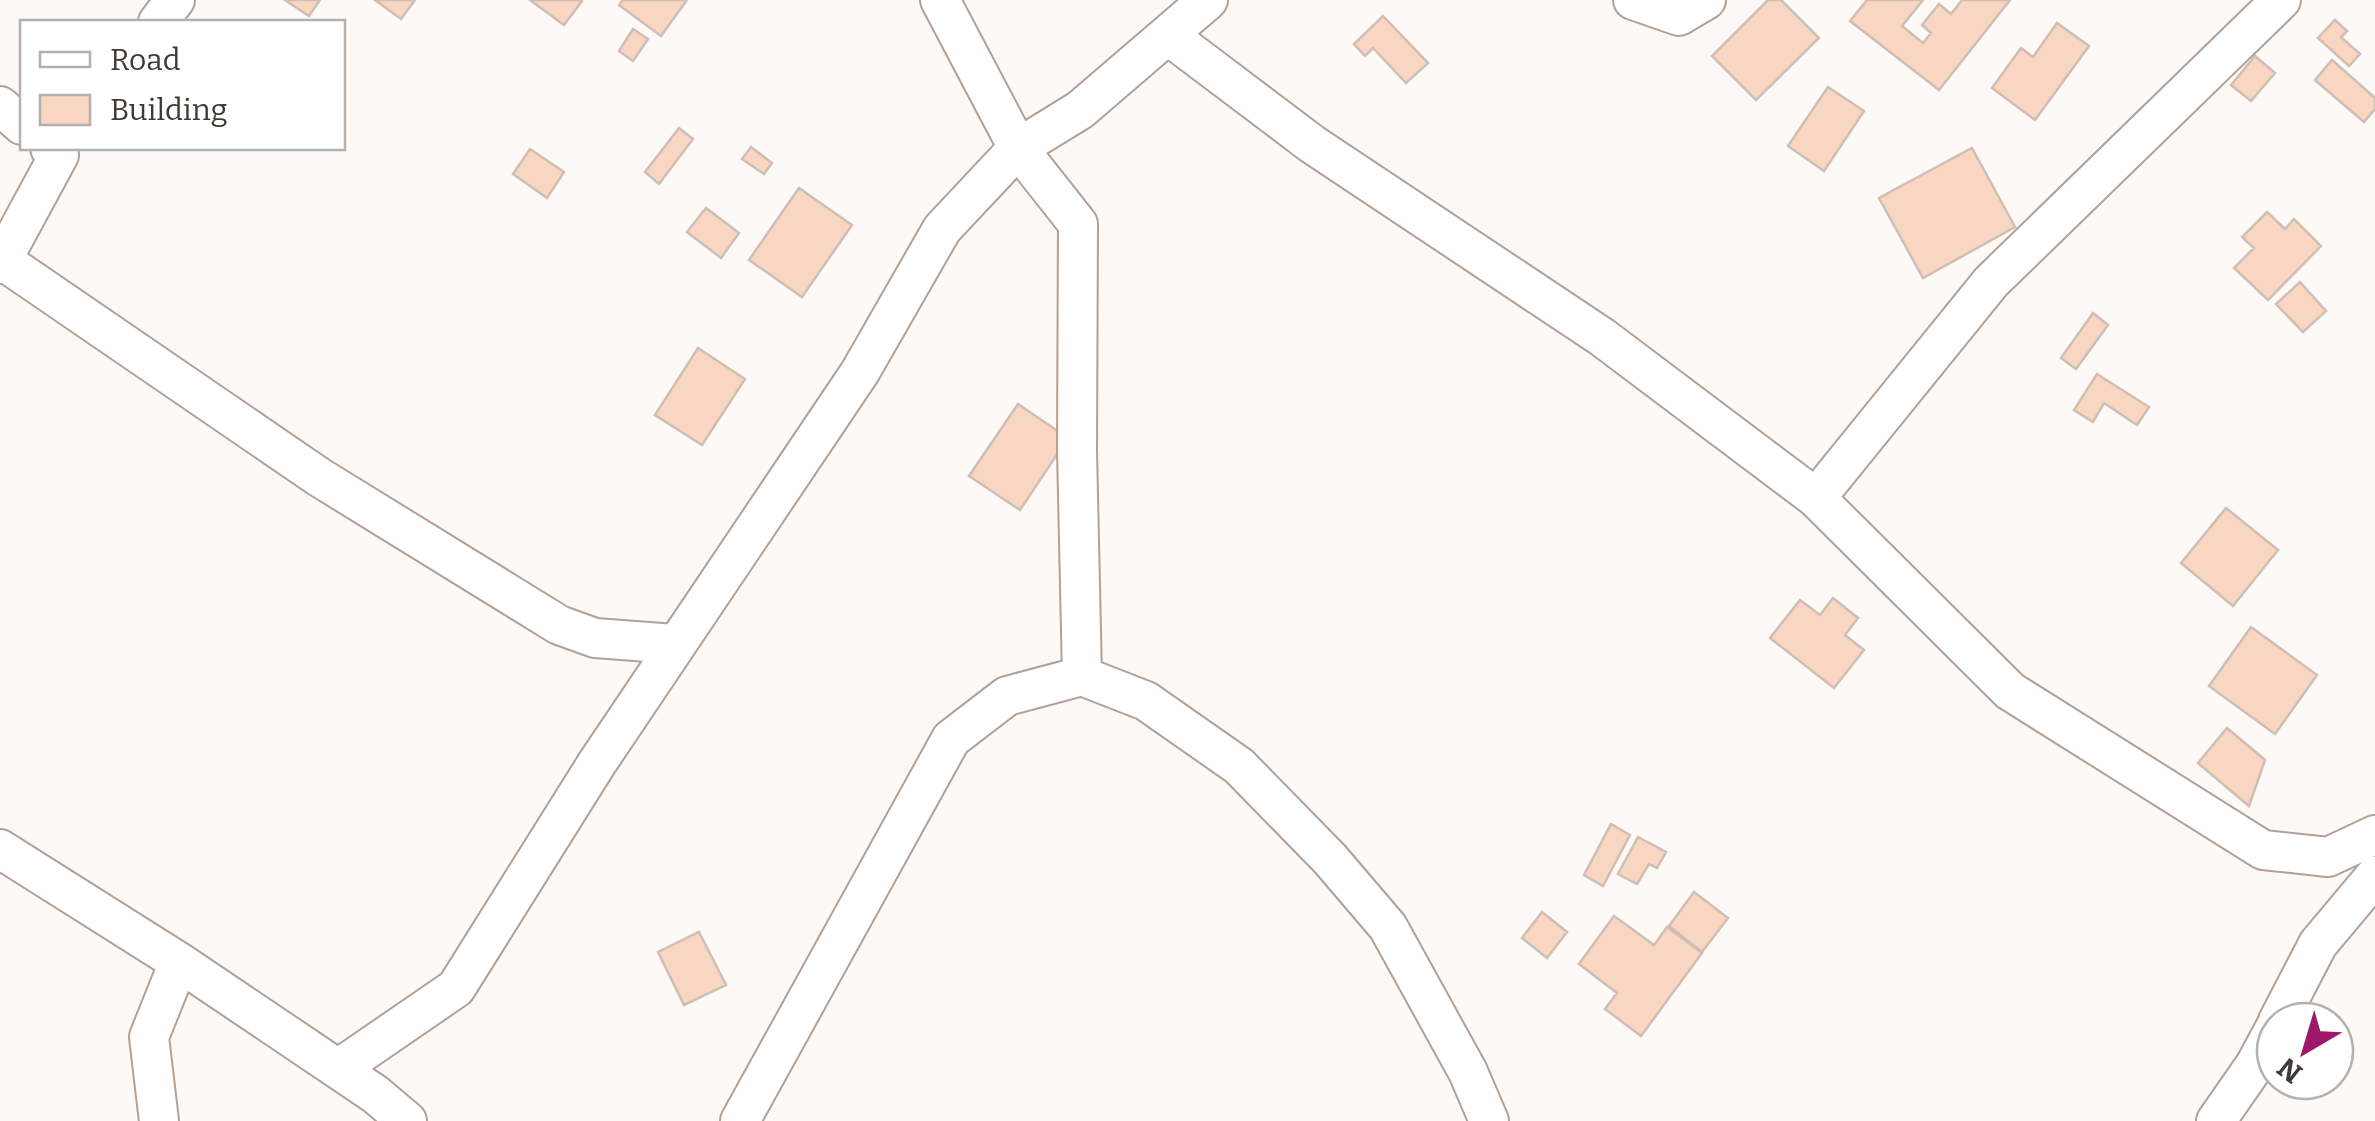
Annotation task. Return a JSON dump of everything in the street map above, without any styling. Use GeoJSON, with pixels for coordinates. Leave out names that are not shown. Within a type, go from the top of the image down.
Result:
{"type":"FeatureCollection","features":[{"type":"Feature","properties":{"kind":"street"},"geometry":{"type":"LineString","coordinates":[[160,20],[175,0]]}},
{"type":"Feature","properties":{"kind":"street"},"geometry":{"type":"LineString","coordinates":[[940,0],[1018,148],[1078,224],[1076,450],[1082,676]]}},
{"type":"Feature","properties":{"kind":"street"},"geometry":{"type":"LineString","coordinates":[[338,1069],[456,988],[675,644],[860,372],[942,229],[1018,148],[1080,110],[1208,0]]}},
{"type":"Feature","properties":{"kind":"street"},"geometry":{"type":"LineString","coordinates":[[1633,0],[1679,16],[1706,0]]}},
{"type":"Feature","properties":{"kind":"street"},"geometry":{"type":"LineString","coordinates":[[1816,498],[1991,282],[2281,0]]}},
{"type":"Feature","properties":{"kind":"street"},"geometry":{"type":"LineString","coordinates":[[1169,36],[1312,144],[1602,337],[1816,498],[2010,691],[2263,850],[2328,857],[2375,835]]}},
{"type":"Feature","properties":{"kind":"street"},"geometry":{"type":"LineString","coordinates":[[0,106],[20,123]]}},
{"type":"Feature","properties":{"kind":"street"},"geometry":{"type":"LineString","coordinates":[[57,150],[1,262],[319,477],[558,625],[595,638],[675,644]]}},
{"type":"Feature","properties":{"kind":"street"},"geometry":{"type":"LineString","coordinates":[[740,1121],[951,739],[1006,696],[1082,676],[1146,701],[1239,766],[1330,859],[1388,926],[1468,1072],[1489,1121]]}},
{"type":"Feature","properties":{"kind":"street"},"geometry":{"type":"LineString","coordinates":[[0,849],[178,962],[375,1094],[407,1121]]}},
{"type":"Feature","properties":{"kind":"street"},"geometry":{"type":"LineString","coordinates":[[2289,1001],[2318,944],[2375,876]]}},
{"type":"Feature","properties":{"kind":"street"},"geometry":{"type":"LineString","coordinates":[[159,1121],[149,1038],[178,962]]}},
{"type":"Feature","properties":{"kind":"street"},"geometry":{"type":"LineString","coordinates":[[2216,1121],[2255,1066]]}},
{"type":"Feature","properties":{"kind":"building"},"geometry":{"type":"Polygon","coordinates":[[[285,0],[320,0],[309,16],[285,0]]]}},
{"type":"Feature","properties":{"kind":"building"},"geometry":{"type":"Polygon","coordinates":[[[375,0],[415,0],[401,19],[375,0]]]}},
{"type":"Feature","properties":{"kind":"building"},"geometry":{"type":"Polygon","coordinates":[[[530,0],[581,0],[582,1],[564,25],[530,0]]]}},
{"type":"Feature","properties":{"kind":"building"},"geometry":{"type":"Polygon","coordinates":[[[623,0],[687,0],[661,36],[619,5],[623,0]]]}},
{"type":"Feature","properties":{"kind":"building"},"geometry":{"type":"Polygon","coordinates":[[[1768,0],[1781,0],[1819,38],[1756,100],[1712,56],[1768,0]]]}},
{"type":"Feature","properties":{"kind":"building"},"geometry":{"type":"Polygon","coordinates":[[[1867,0],[1923,0],[1902,26],[1923,43],[1931,33],[1922,25],[1939,4],[1951,14],[1962,0],[2010,0],[1939,90],[1850,21],[1867,0]]]}},
{"type":"Feature","properties":{"kind":"building"},"geometry":{"type":"Polygon","coordinates":[[[1383,16],[1428,63],[1406,83],[1373,48],[1365,56],[1354,44],[1383,16]]]}},
{"type":"Feature","properties":{"kind":"building"},"geometry":{"type":"Polygon","coordinates":[[[2335,20],[2347,31],[2341,37],[2360,54],[2349,66],[2318,38],[2335,20]]]}},
{"type":"Feature","properties":{"kind":"building"},"geometry":{"type":"Polygon","coordinates":[[[2057,23],[2089,46],[2035,120],[1992,88],[2021,48],[2033,57],[2057,23]]]}},
{"type":"Feature","properties":{"kind":"building"},"geometry":{"type":"Polygon","coordinates":[[[633,29],[648,39],[633,61],[619,51],[633,29]]]}},
{"type":"Feature","properties":{"kind":"building"},"geometry":{"type":"Polygon","coordinates":[[[2255,56],[2275,73],[2251,101],[2231,85],[2255,56]]]}},
{"type":"Feature","properties":{"kind":"building"},"geometry":{"type":"Polygon","coordinates":[[[2332,60],[2375,98],[2375,109],[2364,122],[2315,80],[2332,60]]]}},
{"type":"Feature","properties":{"kind":"building"},"geometry":{"type":"Polygon","coordinates":[[[1828,87],[1864,111],[1824,171],[1788,146],[1828,87]]]}},
{"type":"Feature","properties":{"kind":"building"},"geometry":{"type":"Polygon","coordinates":[[[679,128],[693,139],[659,184],[645,172],[679,128]]]}},
{"type":"Feature","properties":{"kind":"building"},"geometry":{"type":"Polygon","coordinates":[[[751,147],[772,163],[764,174],[742,159],[751,147]]]}},
{"type":"Feature","properties":{"kind":"building"},"geometry":{"type":"Polygon","coordinates":[[[1972,148],[2015,227],[1923,278],[1879,198],[1972,148]]]}},
{"type":"Feature","properties":{"kind":"building"},"geometry":{"type":"Polygon","coordinates":[[[530,149],[564,172],[547,198],[513,174],[530,149]]]}},
{"type":"Feature","properties":{"kind":"building"},"geometry":{"type":"Polygon","coordinates":[[[799,188],[852,225],[802,297],[749,260],[799,188]]]}},
{"type":"Feature","properties":{"kind":"building"},"geometry":{"type":"Polygon","coordinates":[[[706,208],[739,233],[721,258],[687,232],[706,208]]]}},
{"type":"Feature","properties":{"kind":"building"},"geometry":{"type":"Polygon","coordinates":[[[2267,212],[2285,229],[2294,219],[2321,246],[2268,300],[2234,268],[2254,248],[2242,237],[2267,212]]]}},
{"type":"Feature","properties":{"kind":"building"},"geometry":{"type":"Polygon","coordinates":[[[2300,282],[2326,311],[2303,332],[2276,304],[2300,282]]]}},
{"type":"Feature","properties":{"kind":"building"},"geometry":{"type":"Polygon","coordinates":[[[2093,313],[2108,325],[2076,369],[2061,358],[2093,313]]]}},
{"type":"Feature","properties":{"kind":"building"},"geometry":{"type":"Polygon","coordinates":[[[698,348],[745,379],[702,445],[655,415],[698,348]]]}},
{"type":"Feature","properties":{"kind":"building"},"geometry":{"type":"Polygon","coordinates":[[[2097,374],[2149,407],[2137,425],[2104,403],[2093,422],[2074,410],[2097,374]]]}},
{"type":"Feature","properties":{"kind":"building"},"geometry":{"type":"Polygon","coordinates":[[[1018,404],[1068,438],[1020,510],[969,476],[1018,404]]]}},
{"type":"Feature","properties":{"kind":"building"},"geometry":{"type":"Polygon","coordinates":[[[2226,508],[2278,550],[2233,606],[2181,563],[2226,508]]]}},
{"type":"Feature","properties":{"kind":"building"},"geometry":{"type":"Polygon","coordinates":[[[1833,598],[1858,618],[1845,635],[1864,650],[1834,688],[1770,638],[1800,600],[1820,615],[1833,598]]]}},
{"type":"Feature","properties":{"kind":"building"},"geometry":{"type":"Polygon","coordinates":[[[2251,627],[2317,675],[2275,734],[2209,686],[2251,627]]]}},
{"type":"Feature","properties":{"kind":"building"},"geometry":{"type":"Polygon","coordinates":[[[2227,728],[2265,760],[2249,806],[2198,763],[2227,728]]]}},
{"type":"Feature","properties":{"kind":"building"},"geometry":{"type":"Polygon","coordinates":[[[1611,824],[1630,835],[1603,886],[1584,875],[1611,824]]]}},
{"type":"Feature","properties":{"kind":"building"},"geometry":{"type":"Polygon","coordinates":[[[1638,837],[1666,852],[1657,868],[1649,864],[1637,884],[1618,874],[1638,837]]]}},
{"type":"Feature","properties":{"kind":"building"},"geometry":{"type":"Polygon","coordinates":[[[1694,892],[1728,918],[1702,952],[1669,926],[1694,892]]]}},
{"type":"Feature","properties":{"kind":"building"},"geometry":{"type":"Polygon","coordinates":[[[1542,912],[1567,932],[1547,958],[1522,938],[1542,912]]]}},
{"type":"Feature","properties":{"kind":"building"},"geometry":{"type":"Polygon","coordinates":[[[1614,916],[1654,945],[1667,927],[1702,953],[1641,1036],[1605,1009],[1617,993],[1579,964],[1614,916]]]}},
{"type":"Feature","properties":{"kind":"building"},"geometry":{"type":"Polygon","coordinates":[[[699,932],[726,985],[684,1005],[658,952],[699,932]]]}}]}
